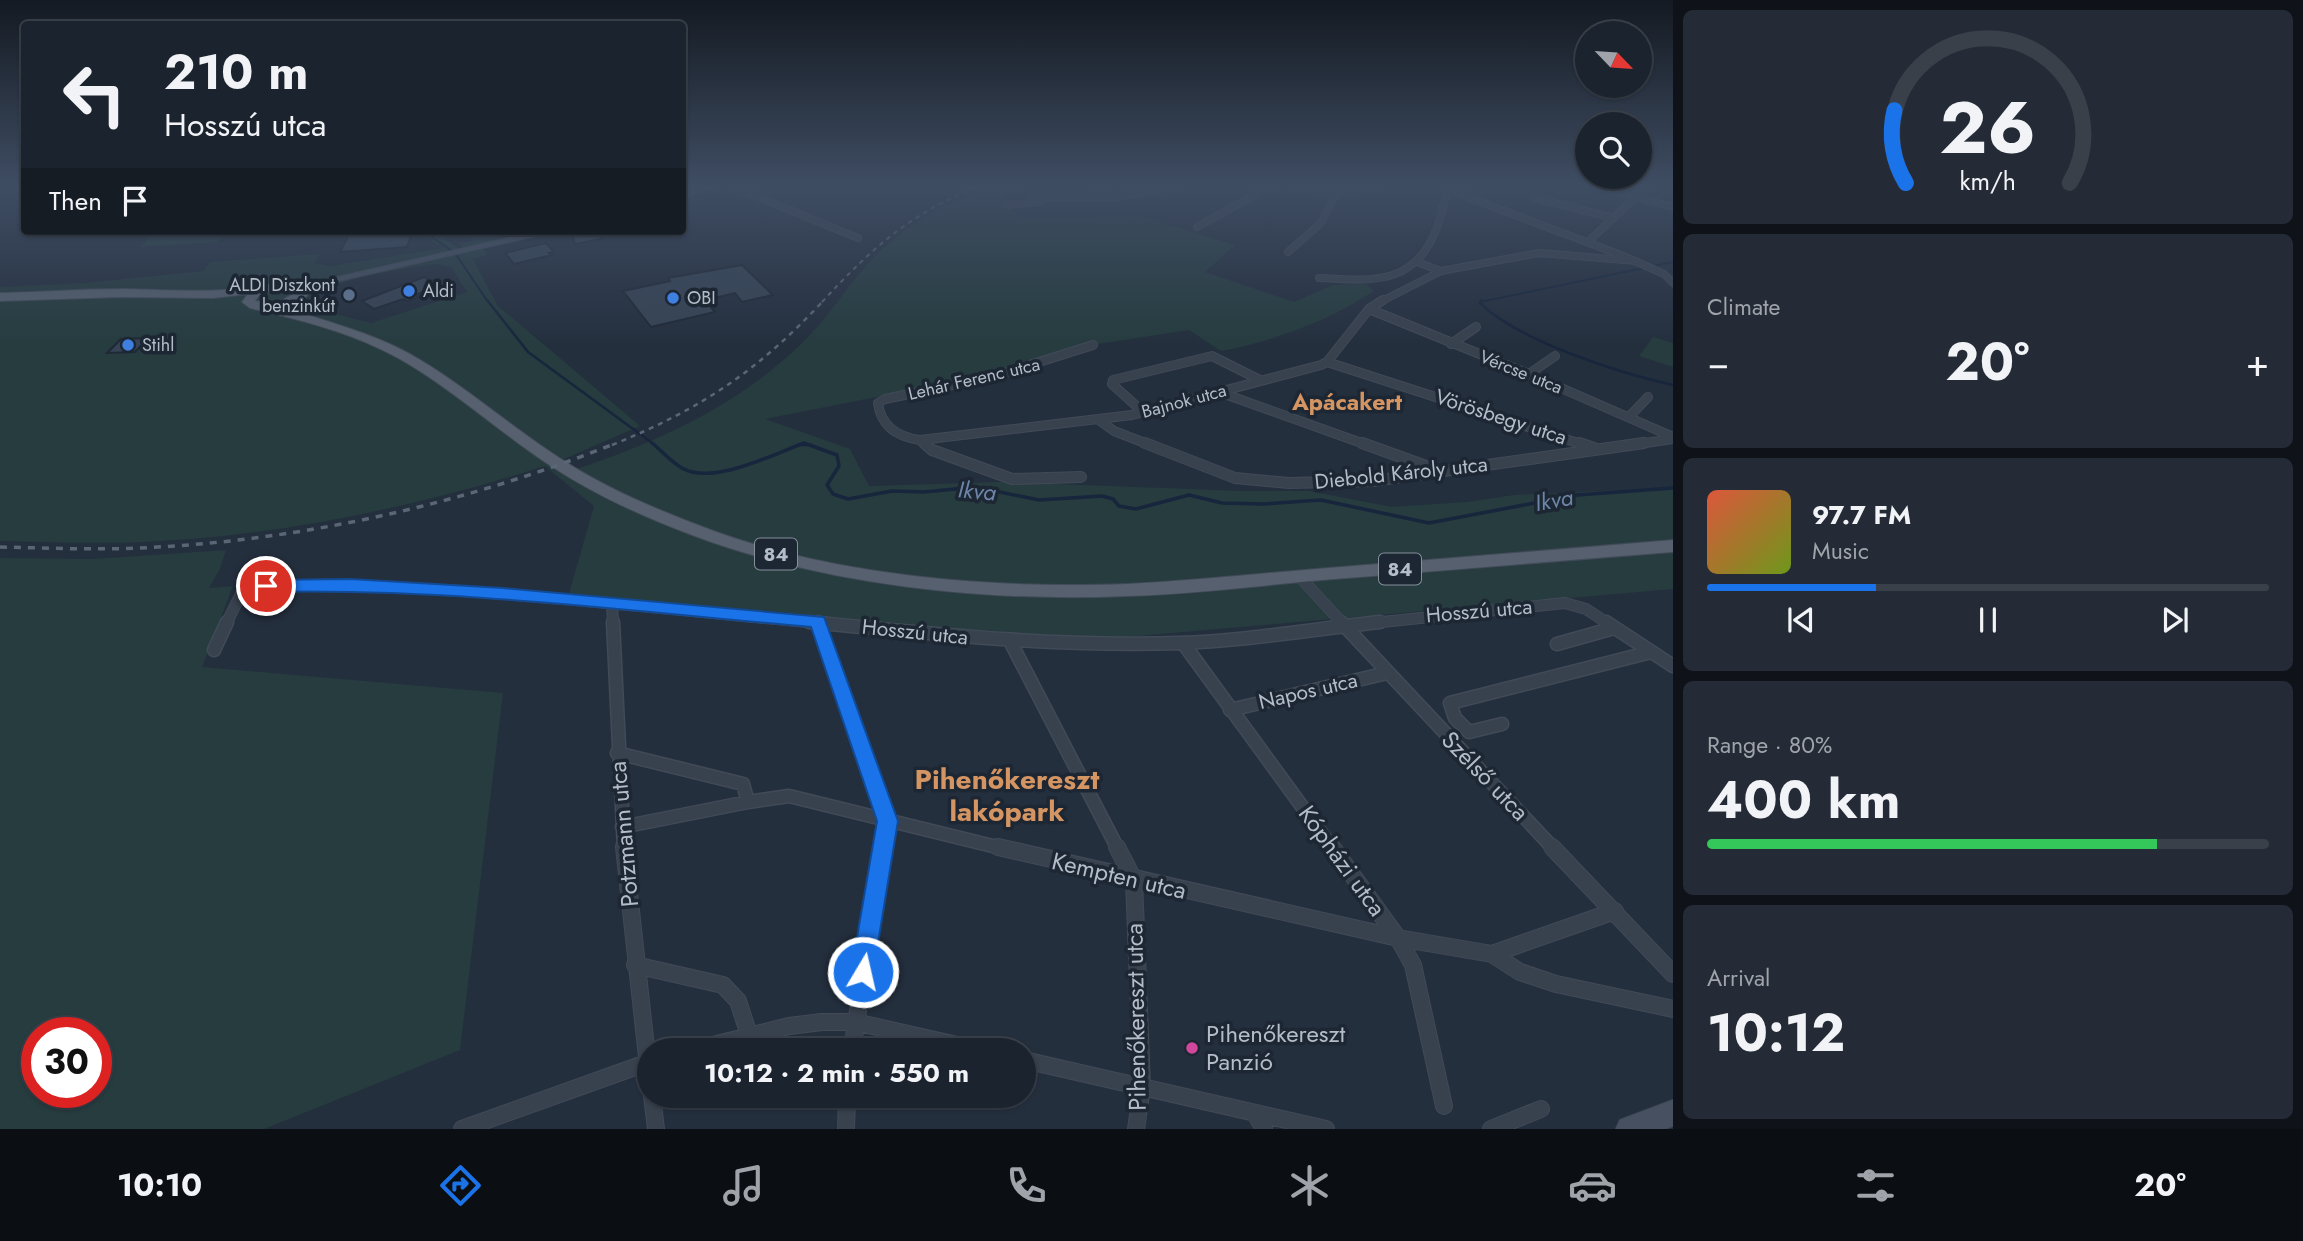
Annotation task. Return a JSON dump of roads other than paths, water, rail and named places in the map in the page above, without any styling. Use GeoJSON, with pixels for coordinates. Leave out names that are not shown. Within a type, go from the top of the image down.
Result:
{"type":"FeatureCollection","features":[{"type":"Feature","properties":{"kind":"main road"},"geometry":{"type":"LineString","coordinates":[[306,317],[296,308],[298,294],[347,276],[517,239]]}},
{"type":"Feature","properties":{"kind":"main road","name":"84"},"geometry":{"type":"LineString","coordinates":[[0,297],[120,293],[213,294],[285,285],[298,294]]}},
{"type":"Feature","properties":{"kind":"main road"},"geometry":{"type":"LineString","coordinates":[[248,302],[250,297],[262,289]]}},
{"type":"Feature","properties":{"kind":"main road","name":"84"},"geometry":{"type":"LineString","coordinates":[[213,294],[243,299],[254,306],[306,317],[368,337],[406,356],[548,457],[612,495],[681,525],[758,549],[828,566],[903,578],[1053,591],[1128,590],[1673,546]]}},
{"type":"Feature","properties":{"kind":"main road","name":"84"},"geometry":{"type":"LineString","coordinates":[[268,307],[298,294]]}},
{"type":"Feature","properties":{"kind":"main road"},"geometry":{"type":"LineString","coordinates":[[1629,1129],[1673,1113]]}},
{"type":"Feature","properties":{"kind":"street"},"geometry":{"type":"LineString","coordinates":[[1288,252],[1303,239]]}},
{"type":"Feature","properties":{"kind":"street"},"geometry":{"type":"LineString","coordinates":[[1326,362],[1369,309],[1383,287],[1418,262],[1433,239]]}},
{"type":"Feature","properties":{"kind":"street"},"geometry":{"type":"LineString","coordinates":[[1579,239],[1660,272],[1673,283]]}},
{"type":"Feature","properties":{"kind":"street"},"geometry":{"type":"LineString","coordinates":[[1588,242],[1592,239]]}},
{"type":"Feature","properties":{"kind":"street"},"geometry":{"type":"LineString","coordinates":[[1318,278],[1383,287],[1441,271],[1539,253],[1639,263]]}},
{"type":"Feature","properties":{"kind":"street"},"geometry":{"type":"LineString","coordinates":[[1418,262],[1441,271]]}},
{"type":"Feature","properties":{"kind":"street","name":"Vércse utca"},"geometry":{"type":"LineString","coordinates":[[1369,309],[1529,374],[1673,438]]}},
{"type":"Feature","properties":{"kind":"street"},"geometry":{"type":"LineString","coordinates":[[1451,344],[1476,327]]}},
{"type":"Feature","properties":{"kind":"street","name":"Lehár Ferenc utca"},"geometry":{"type":"LineString","coordinates":[[887,426],[877,406],[885,399],[1049,362],[1093,345]]}},
{"type":"Feature","properties":{"kind":"street"},"geometry":{"type":"LineString","coordinates":[[1144,413],[1112,384],[1113,380],[1212,356],[1260,380]]}},
{"type":"Feature","properties":{"kind":"street"},"geometry":{"type":"LineString","coordinates":[[1529,374],[1555,356]]}},
{"type":"Feature","properties":{"kind":"street","name":"Bajnok utca"},"geometry":{"type":"LineString","coordinates":[[887,426],[904,438],[920,440],[1099,420],[1144,413],[1326,362]]}},
{"type":"Feature","properties":{"kind":"street","name":"Vörösbegy utca"},"geometry":{"type":"LineString","coordinates":[[1326,362],[1595,449]]}},
{"type":"Feature","properties":{"kind":"street"},"geometry":{"type":"LineString","coordinates":[[1219,392],[1438,470]]}},
{"type":"Feature","properties":{"kind":"street"},"geometry":{"type":"LineString","coordinates":[[1629,417],[1648,397]]}},
{"type":"Feature","properties":{"kind":"street","name":"Diebold Károly utca"},"geometry":{"type":"LineString","coordinates":[[1099,420],[1125,436],[1252,482],[1342,483],[1673,438]]}},
{"type":"Feature","properties":{"kind":"street","name":"Bajnok utca"},"geometry":{"type":"LineString","coordinates":[[920,440],[932,450],[1012,479],[1081,477]]}},
{"type":"Feature","properties":{"kind":"street","name":"Szélső utca"},"geometry":{"type":"LineString","coordinates":[[1300,576],[1387,673],[1673,974]]}},
{"type":"Feature","properties":{"kind":"street","name":"Hosszú utca"},"geometry":{"type":"LineString","coordinates":[[214,650],[243,590],[278,585],[350,584],[818,621],[1010,641],[1110,645],[1183,643],[1344,624],[1565,603],[1586,609],[1614,628]]}},
{"type":"Feature","properties":{"kind":"street","name":"Potzmann utca"},"geometry":{"type":"LineString","coordinates":[[612,604],[622,827],[645,1038]]}},
{"type":"Feature","properties":{"kind":"street"},"geometry":{"type":"LineString","coordinates":[[818,621],[887,821],[853,1038]]}},
{"type":"Feature","properties":{"kind":"street"},"geometry":{"type":"LineString","coordinates":[[1557,644],[1614,628],[1673,666]]}},
{"type":"Feature","properties":{"kind":"street","name":"Pihenőkereszt utca"},"geometry":{"type":"LineString","coordinates":[[1010,641],[1134,880],[1142,1087],[1136,1129]]}},
{"type":"Feature","properties":{"kind":"street","name":"Kópházi utca"},"geometry":{"type":"LineString","coordinates":[[1183,643],[1398,939],[1413,965],[1444,1106]]}},
{"type":"Feature","properties":{"kind":"street","name":"Szélső utca"},"geometry":{"type":"LineString","coordinates":[[1502,724],[1469,732],[1455,718],[1450,703],[1651,652]]}},
{"type":"Feature","properties":{"kind":"street","name":"Napos utca"},"geometry":{"type":"LineString","coordinates":[[1230,710],[1387,673]]}},
{"type":"Feature","properties":{"kind":"street"},"geometry":{"type":"LineString","coordinates":[[617,753],[743,784],[748,802]]}},
{"type":"Feature","properties":{"kind":"street","name":"Kempten utca"},"geometry":{"type":"LineString","coordinates":[[622,827],[789,796],[1134,880],[1398,939],[1492,954],[1520,972],[1556,984],[1673,1009]]}},
{"type":"Feature","properties":{"kind":"street","name":"Kempten utca"},"geometry":{"type":"LineString","coordinates":[[1492,954],[1615,911]]}},
{"type":"Feature","properties":{"kind":"street"},"geometry":{"type":"LineString","coordinates":[[635,965],[723,985],[738,1001],[749,1035]]}},
{"type":"Feature","properties":{"kind":"street"},"geometry":{"type":"LineString","coordinates":[[738,1038],[822,1022],[855,1022],[926,1038]]}},
{"type":"Feature","properties":{"kind":"street"},"geometry":{"type":"LineString","coordinates":[[1036,1063],[1142,1087],[1260,1122],[1326,1129]]}},
{"type":"Feature","properties":{"kind":"street"},"geometry":{"type":"LineString","coordinates":[[462,1129],[637,1071]]}},
{"type":"Feature","properties":{"kind":"street"},"geometry":{"type":"LineString","coordinates":[[653,1108],[656,1129]]}},
{"type":"Feature","properties":{"kind":"street"},"geometry":{"type":"LineString","coordinates":[[846,1129],[847,1108]]}},
{"type":"Feature","properties":{"kind":"street"},"geometry":{"type":"LineString","coordinates":[[1492,1129],[1541,1109]]}},
{"type":"Feature","properties":{"kind":"waterway","name":"Ikva"},"geometry":{"type":"LineString","coordinates":[[434,239],[455,253],[488,302]]}},
{"type":"Feature","properties":{"kind":"waterway","name":"Ikva"},"geometry":{"type":"LineString","coordinates":[[1481,302],[1673,262]]}},
{"type":"Feature","properties":{"kind":"waterway","name":"Ikva"},"geometry":{"type":"LineString","coordinates":[[487,300],[528,352],[655,445]]}},
{"type":"Feature","properties":{"kind":"waterway","name":"Ikva"},"geometry":{"type":"LineString","coordinates":[[1481,302],[1497,317],[1519,330],[1571,354],[1673,385]]}},
{"type":"Feature","properties":{"kind":"waterway","name":"Ikva"},"geometry":{"type":"LineString","coordinates":[[652,443],[670,460],[695,473],[726,471],[804,443],[810,445]]}},
{"type":"Feature","properties":{"kind":"waterway","name":"Ikva"},"geometry":{"type":"LineString","coordinates":[[799,445],[810,445]]}},
{"type":"Feature","properties":{"kind":"waterway","name":"Ikva"},"geometry":{"type":"LineString","coordinates":[[810,445],[837,455],[839,466],[827,485],[833,494],[848,499],[892,491],[924,492],[975,487],[1039,500],[1102,496],[1113,499],[1119,506],[1136,509],[1189,495],[1222,503],[1263,504],[1321,500],[1429,523],[1577,495],[1673,488]]}},
{"type":"Feature","properties":{"kind":"railway"},"geometry":{"type":"LineString","coordinates":[[822,302],[888,239]]}},
{"type":"Feature","properties":{"kind":"railway"},"geometry":{"type":"LineString","coordinates":[[612,445],[673,417],[727,386],[776,348],[824,300]]}},
{"type":"Feature","properties":{"kind":"railway"},"geometry":{"type":"LineString","coordinates":[[0,547],[139,548],[200,544],[321,528],[382,516],[501,484],[616,443]]}},
{"type":"Feature","properties":{"kind":"place","name":"Aldi"},"geometry":{"type":"Point","coordinates":[409,291]}},
{"type":"Feature","properties":{"kind":"place","name":"ALDI Diszkont benzinkút"},"geometry":{"type":"Point","coordinates":[349,295]}},
{"type":"Feature","properties":{"kind":"place","name":"OBI"},"geometry":{"type":"Point","coordinates":[673,298]}},
{"type":"Feature","properties":{"kind":"place","name":"Stihl"},"geometry":{"type":"Point","coordinates":[128,345]}},
{"type":"Feature","properties":{"kind":"place","name":"Pihenőkereszt Panzió"},"geometry":{"type":"Point","coordinates":[1192,1048]}},
{"type":"Feature","properties":{"kind":"district","name":"Apácakert"},"geometry":{"type":"Point","coordinates":[1347,402]}},
{"type":"Feature","properties":{"kind":"district","name":"Pihenőkereszt lakópark"},"geometry":{"type":"Point","coordinates":[1007,795]}}]}
